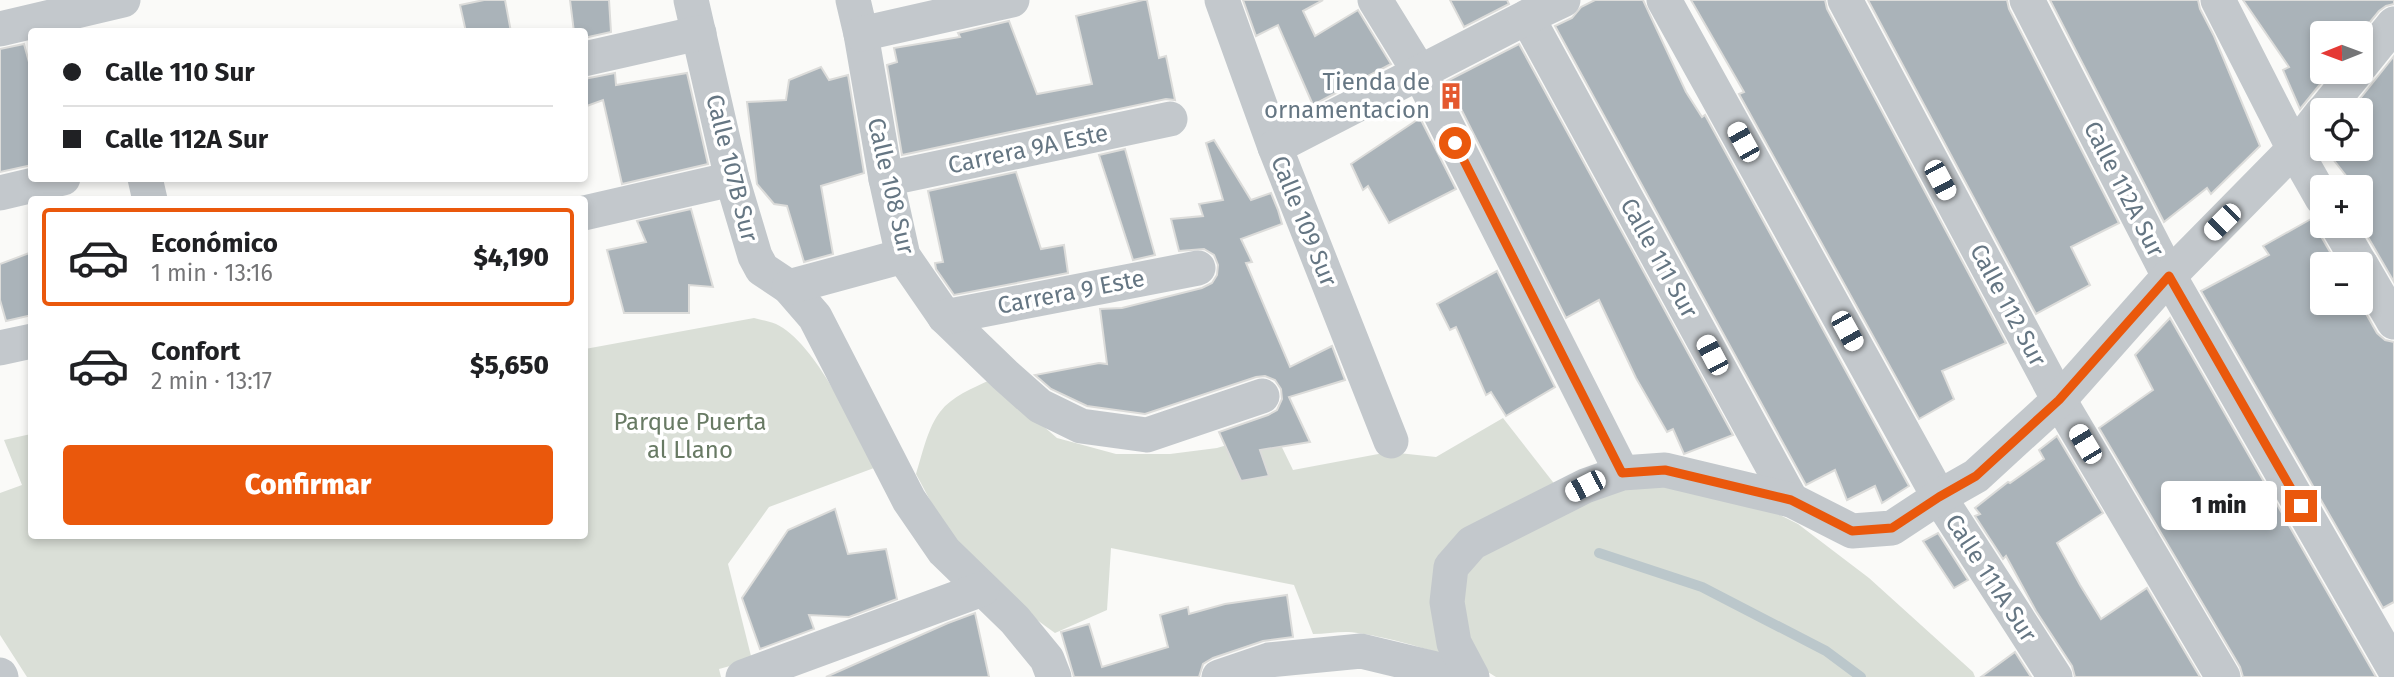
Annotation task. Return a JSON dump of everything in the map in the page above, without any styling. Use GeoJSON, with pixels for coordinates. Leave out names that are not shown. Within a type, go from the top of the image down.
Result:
{"type":"FeatureCollection","features":[{"type":"Feature","properties":{"kind":"street","name":"Calle 108 Sur"},"geometry":{"type":"LineString","coordinates":[[853,0],[886,180],[903,256],[945,317],[1040,406],[1081,426],[1147,435],[1262,396]]}},
{"type":"Feature","properties":{"kind":"street"},"geometry":{"type":"LineString","coordinates":[[861,34],[1012,0]]}},
{"type":"Feature","properties":{"kind":"street","name":"Calle 109 Sur"},"geometry":{"type":"LineString","coordinates":[[1222,0],[1275,147],[1391,441]]}},
{"type":"Feature","properties":{"kind":"street"},"geometry":{"type":"LineString","coordinates":[[1375,0],[1420,73],[1622,473]]}},
{"type":"Feature","properties":{"kind":"street"},"geometry":{"type":"LineString","coordinates":[[1275,147],[1527,16],[1563,0]]}},
{"type":"Feature","properties":{"kind":"street","name":"Calle 111A Sur"},"geometry":{"type":"LineString","coordinates":[[1664,0],[1939,497],[2055,677]]}},
{"type":"Feature","properties":{"kind":"street","name":"Calle 112 Sur"},"geometry":{"type":"LineString","coordinates":[[1845,0],[2059,400],[2223,677]]}},
{"type":"Feature","properties":{"kind":"street","name":"Calle 112A Sur"},"geometry":{"type":"LineString","coordinates":[[2027,0],[2169,276],[2394,668]]}},
{"type":"Feature","properties":{"kind":"street"},"geometry":{"type":"LineString","coordinates":[[2218,0],[2310,177]]}},
{"type":"Feature","properties":{"kind":"street"},"geometry":{"type":"LineString","coordinates":[[0,29],[112,9]]}},
{"type":"Feature","properties":{"kind":"street","name":"Calle 111 Sur"},"geometry":{"type":"LineString","coordinates":[[1527,16],[1791,500]]}},
{"type":"Feature","properties":{"kind":"street"},"geometry":{"type":"LineString","coordinates":[[588,57],[695,17]]}},
{"type":"Feature","properties":{"kind":"street","name":"Calle 107B Sur"},"geometry":{"type":"LineString","coordinates":[[695,17],[732,179],[755,256],[762,269],[789,288],[815,317],[909,500],[944,551],[982,589]]}},
{"type":"Feature","properties":{"kind":"street"},"geometry":{"type":"LineString","coordinates":[[2373,50],[2394,24]]}},
{"type":"Feature","properties":{"kind":"street"},"geometry":{"type":"LineString","coordinates":[[2335,98],[2346,84]]}},
{"type":"Feature","properties":{"kind":"street","name":"Carrera 9A Este"},"geometry":{"type":"LineString","coordinates":[[886,180],[1170,119]]}},
{"type":"Feature","properties":{"kind":"street"},"geometry":{"type":"LineString","coordinates":[[1471,677],[1454,643],[1447,602],[1451,567],[1472,543],[1585,486],[1622,473],[1665,470],[1791,500],[1852,531],[1892,528],[1976,476],[2059,400],[2169,276],[2294,149],[2310,129]]}},
{"type":"Feature","properties":{"kind":"street"},"geometry":{"type":"LineString","coordinates":[[588,212],[732,179]]}},
{"type":"Feature","properties":{"kind":"street"},"geometry":{"type":"LineString","coordinates":[[0,193],[46,182]]}},
{"type":"Feature","properties":{"kind":"street"},"geometry":{"type":"LineString","coordinates":[[789,288],[903,256]]}},
{"type":"Feature","properties":{"kind":"street","name":"Carrera 9 Este"},"geometry":{"type":"LineString","coordinates":[[945,317],[1198,268]]}},
{"type":"Feature","properties":{"kind":"street"},"geometry":{"type":"LineString","coordinates":[[2373,286],[2394,322]]}},
{"type":"Feature","properties":{"kind":"street"},"geometry":{"type":"LineString","coordinates":[[0,348],[28,342]]}},
{"type":"Feature","properties":{"kind":"street"},"geometry":{"type":"LineString","coordinates":[[743,677],[982,589],[1015,620],[1047,659],[1054,677]]}},
{"type":"Feature","properties":{"kind":"street"},"geometry":{"type":"LineString","coordinates":[[1219,677],[1269,660],[1362,651],[1471,677]]}},
{"type":"Feature","properties":{"kind":"green space","name":"Parque Puerta al Llano"},"geometry":{"type":"Polygon","coordinates":[[[754,318],[776,324],[791,334],[819,367],[845,410],[874,468],[769,507],[728,564],[752,660],[719,669],[721,677],[27,677],[0,635],[0,493],[22,485],[4,440],[28,435],[28,539],[588,539],[588,348],[754,318]]]}},
{"type":"Feature","properties":{"kind":"green space"},"geometry":{"type":"Polygon","coordinates":[[[990,380],[1057,438],[1116,454],[1170,454],[1217,448],[1274,431],[1293,470],[1389,452],[1436,457],[1503,418],[1574,509],[1624,484],[1670,486],[1740,495],[1798,524],[1869,578],[1973,672],[1975,677],[1496,677],[1446,655],[1400,642],[1360,633],[1313,634],[1294,585],[1111,548],[1107,610],[1055,633],[1006,596],[969,561],[944,525],[916,474],[929,433],[940,412],[957,397],[990,380]]]}},
{"type":"Feature","properties":{"kind":"building"},"geometry":{"type":"Polygon","coordinates":[[[484,0],[505,0],[510,28],[465,28],[460,5],[484,0]]]}},
{"type":"Feature","properties":{"kind":"building"},"geometry":{"type":"Polygon","coordinates":[[[570,0],[609,0],[611,32],[588,37],[588,28],[574,28],[570,0]]]}},
{"type":"Feature","properties":{"kind":"building"},"geometry":{"type":"Polygon","coordinates":[[[1147,0],[1159,58],[1166,56],[1175,100],[1166,99],[902,155],[887,65],[897,62],[894,48],[960,37],[958,33],[1009,21],[1037,94],[1092,84],[1076,16],[1147,0]]]}},
{"type":"Feature","properties":{"kind":"building"},"geometry":{"type":"Polygon","coordinates":[[[1243,0],[1323,0],[1303,11],[1315,36],[1358,10],[1391,64],[1313,105],[1278,25],[1256,36],[1243,0]]]}},
{"type":"Feature","properties":{"kind":"building"},"geometry":{"type":"Polygon","coordinates":[[[1450,0],[1507,0],[1509,4],[1464,27],[1450,0]]]}},
{"type":"Feature","properties":{"kind":"building"},"geometry":{"type":"Polygon","coordinates":[[[1595,0],[1643,0],[1686,92],[1702,117],[1705,115],[1909,486],[1882,503],[1875,486],[1847,500],[1835,470],[1806,485],[1555,26],[1572,18],[1581,7],[1595,0]]]}},
{"type":"Feature","properties":{"kind":"building"},"geometry":{"type":"Polygon","coordinates":[[[1691,0],[1825,0],[1827,9],[2006,343],[1942,371],[1954,399],[1919,419],[1739,94],[1744,92],[1691,0]]]}},
{"type":"Feature","properties":{"kind":"building"},"geometry":{"type":"Polygon","coordinates":[[[1868,0],[2007,0],[2009,9],[2119,223],[2071,247],[2090,285],[2036,314],[1868,0]]]}},
{"type":"Feature","properties":{"kind":"building"},"geometry":{"type":"Polygon","coordinates":[[[2050,0],[2198,0],[2260,146],[2211,194],[2207,188],[2164,222],[2050,0]]]}},
{"type":"Feature","properties":{"kind":"building"},"geometry":{"type":"Polygon","coordinates":[[[2243,0],[2394,0],[2394,4],[2379,11],[2371,21],[2310,21],[2310,84],[2320,84],[2300,109],[2283,70],[2289,67],[2243,0]]]}},
{"type":"Feature","properties":{"kind":"building"},"geometry":{"type":"Polygon","coordinates":[[[24,44],[28,58],[28,166],[0,172],[0,49],[24,44]]]}},
{"type":"Feature","properties":{"kind":"building"},"geometry":{"type":"Polygon","coordinates":[[[1519,44],[1733,435],[1684,454],[1673,429],[1667,432],[1636,378],[1599,300],[1566,318],[1447,81],[1519,44]]]}},
{"type":"Feature","properties":{"kind":"building"},"geometry":{"type":"Polygon","coordinates":[[[2394,56],[2394,282],[2369,238],[2373,238],[2373,175],[2346,175],[2334,161],[2373,161],[2373,98],[2361,98],[2394,56]]]}},
{"type":"Feature","properties":{"kind":"building"},"geometry":{"type":"Polygon","coordinates":[[[821,67],[829,80],[848,75],[864,173],[821,186],[833,254],[804,262],[787,206],[774,204],[757,184],[747,102],[786,100],[789,80],[821,67]]]}},
{"type":"Feature","properties":{"kind":"building"},"geometry":{"type":"Polygon","coordinates":[[[615,73],[616,85],[687,73],[708,164],[622,184],[603,100],[588,106],[588,78],[615,73]]]}},
{"type":"Feature","properties":{"kind":"building"},"geometry":{"type":"Polygon","coordinates":[[[1420,118],[1456,189],[1389,223],[1368,186],[1363,190],[1351,164],[1420,118]]]}},
{"type":"Feature","properties":{"kind":"building"},"geometry":{"type":"Polygon","coordinates":[[[1214,140],[1251,200],[1271,193],[1278,210],[1282,224],[1241,239],[1252,262],[1246,263],[1290,367],[1332,346],[1345,380],[1289,397],[1310,442],[1260,450],[1269,476],[1241,481],[1219,432],[1277,410],[1282,399],[1281,389],[1275,380],[1265,376],[1256,377],[1145,414],[1087,406],[1051,389],[1035,375],[1099,363],[1107,364],[1100,309],[1122,308],[1202,288],[1212,283],[1217,275],[1218,265],[1214,255],[1204,249],[1179,251],[1171,219],[1203,216],[1199,204],[1223,200],[1206,143],[1214,140]]]}},
{"type":"Feature","properties":{"kind":"building"},"geometry":{"type":"Polygon","coordinates":[[[1125,149],[1155,255],[1133,260],[1099,155],[1125,149]]]}},
{"type":"Feature","properties":{"kind":"building"},"geometry":{"type":"Polygon","coordinates":[[[1016,172],[1041,249],[1064,245],[1068,273],[954,295],[936,269],[935,263],[943,262],[928,191],[1016,172]]]}},
{"type":"Feature","properties":{"kind":"building"},"geometry":{"type":"Polygon","coordinates":[[[691,209],[713,287],[689,285],[689,313],[624,313],[607,250],[646,242],[637,221],[691,209]]]}},
{"type":"Feature","properties":{"kind":"building"},"geometry":{"type":"Polygon","coordinates":[[[2310,220],[2310,238],[2322,238],[2330,252],[2310,252],[2310,315],[2367,315],[2377,333],[2385,340],[2394,342],[2394,602],[2383,608],[2201,291],[2269,255],[2263,246],[2310,220]]]}},
{"type":"Feature","properties":{"kind":"building"},"geometry":{"type":"Polygon","coordinates":[[[28,254],[28,316],[6,321],[0,300],[0,264],[28,254]]]}},
{"type":"Feature","properties":{"kind":"building"},"geometry":{"type":"Polygon","coordinates":[[[1497,271],[1555,387],[1506,416],[1491,392],[1486,395],[1456,327],[1450,330],[1437,304],[1497,271]]]}},
{"type":"Feature","properties":{"kind":"building"},"geometry":{"type":"Polygon","coordinates":[[[2170,318],[2376,677],[2243,677],[2240,667],[2099,428],[2153,390],[2135,355],[2170,318]]]}},
{"type":"Feature","properties":{"kind":"building"},"geometry":{"type":"Polygon","coordinates":[[[2057,436],[2103,513],[2057,543],[2080,585],[2101,619],[2147,588],[2200,677],[2075,677],[2072,666],[2036,611],[2006,556],[2003,559],[1975,516],[1980,514],[1975,508],[2044,459],[2039,450],[2057,436]]]}},
{"type":"Feature","properties":{"kind":"building"},"geometry":{"type":"Polygon","coordinates":[[[835,509],[848,554],[886,549],[897,599],[849,617],[809,615],[814,629],[760,649],[742,598],[788,530],[835,509]]]}},
{"type":"Feature","properties":{"kind":"building"},"geometry":{"type":"Polygon","coordinates":[[[1938,533],[1968,580],[1954,588],[1923,541],[1938,533]]]}},
{"type":"Feature","properties":{"kind":"building"},"geometry":{"type":"Polygon","coordinates":[[[1287,595],[1293,637],[1263,641],[1213,658],[1203,664],[1199,677],[1074,677],[1061,632],[1089,624],[1102,667],[1168,647],[1160,615],[1188,607],[1189,614],[1225,604],[1287,595]]]}},
{"type":"Feature","properties":{"kind":"building"},"geometry":{"type":"Polygon","coordinates":[[[975,613],[989,677],[826,677],[948,623],[975,613]]]}},
{"type":"Feature","properties":{"kind":"building"},"geometry":{"type":"Polygon","coordinates":[[[2015,652],[2031,677],[1981,677],[2015,652]]]}},
{"type":"Feature","properties":{"kind":"waterway"},"geometry":{"type":"LineString","coordinates":[[1599,553],[1702,587],[1826,651],[1861,677]]}},
{"type":"Feature","properties":{"kind":"place","name":"Tienda de ornamentacion"},"geometry":{"type":"Point","coordinates":[1451,96]}},
{"type":"Feature","properties":{"kind":"route"},"geometry":{"type":"LineString","coordinates":[[1455,143],[1622,473],[1665,470],[1791,500],[1852,531],[1892,528],[1976,476],[2059,400],[2169,276],[2301,506]]}}]}
